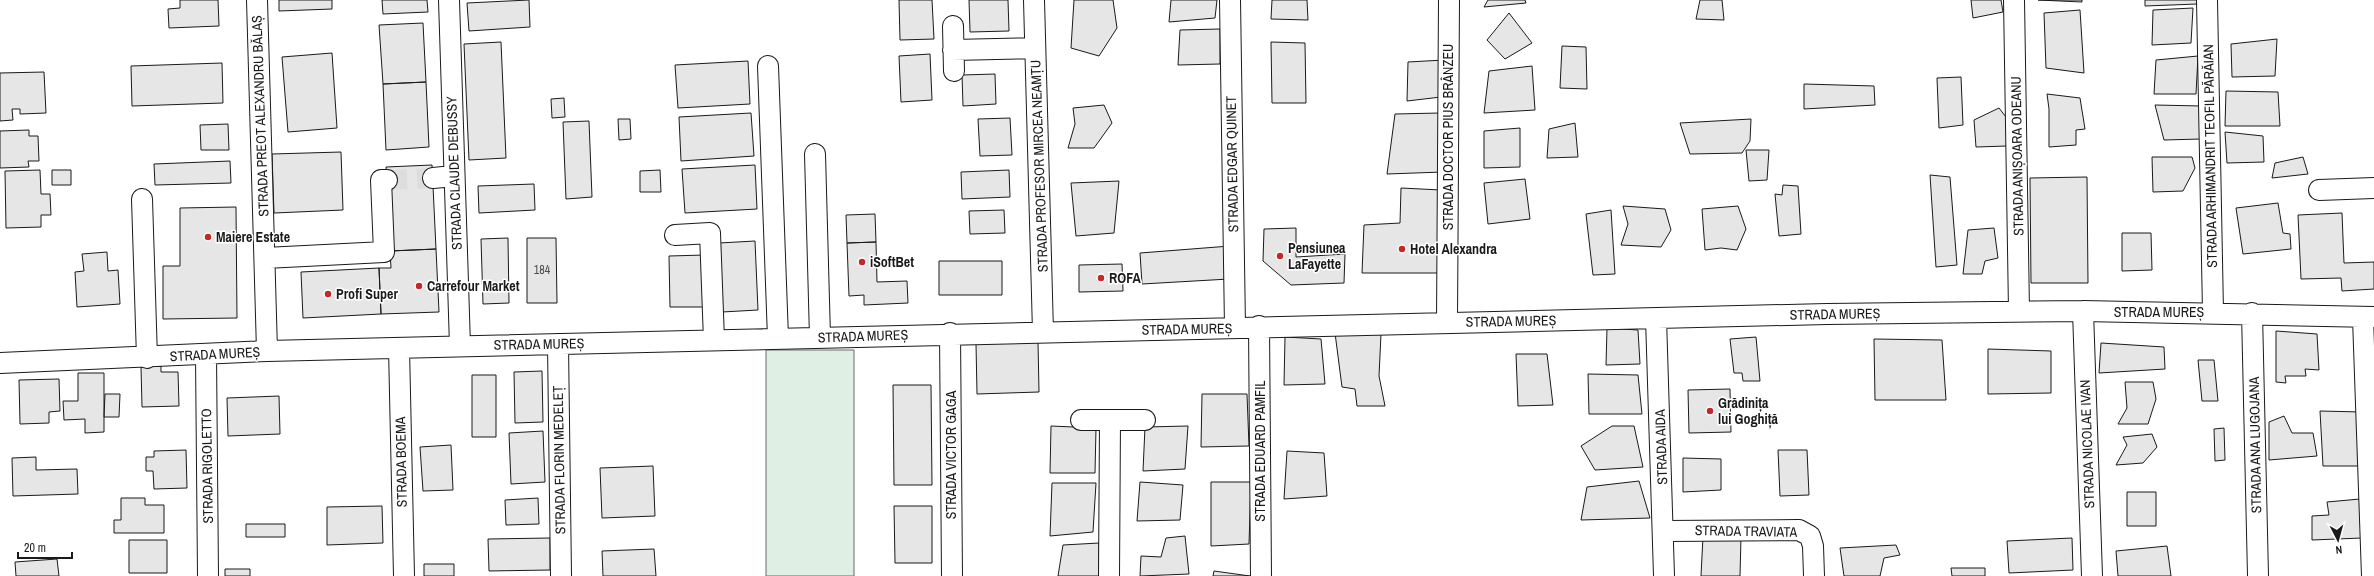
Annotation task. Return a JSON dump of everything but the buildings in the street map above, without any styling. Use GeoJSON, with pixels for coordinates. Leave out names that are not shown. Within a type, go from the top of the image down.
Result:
{"type":"FeatureCollection","features":[{"type":"Feature","properties":{"kind":"street","name":"STRADA PREOT ALEXANDRU BĂLAȘ"},"geometry":{"type":"LineString","coordinates":[[257,0],[267,351]]}},
{"type":"Feature","properties":{"kind":"street","name":"STRADA CLAUDE DEBUSSY"},"geometry":{"type":"LineString","coordinates":[[449,0],[460,346]]}},
{"type":"Feature","properties":{"kind":"street","name":"STRADA PROFESOR MIRCEA NEAMȚU"},"geometry":{"type":"LineString","coordinates":[[1034,0],[1043,332]]}},
{"type":"Feature","properties":{"kind":"street","name":"STRADA EDGAR QUINET"},"geometry":{"type":"LineString","coordinates":[[1230,0],[1235,328]]}},
{"type":"Feature","properties":{"kind":"street","name":"STRADA DOCTOR PIUS BRÂNZEU"},"geometry":{"type":"LineString","coordinates":[[1447,322],[1449,0]]}},
{"type":"Feature","properties":{"kind":"street","name":"STRADA ANIȘOARA ODEANU"},"geometry":{"type":"LineString","coordinates":[[2014,0],[2019,311]]}},
{"type":"Feature","properties":{"kind":"street","name":"STRADA ARHIMANDRIT TEOFIL PĂRĂIAN"},"geometry":{"type":"LineString","coordinates":[[2207,0],[2213,312]]}},
{"type":"Feature","properties":{"kind":"street"},"geometry":{"type":"LineString","coordinates":[[953,26],[954,71]]}},
{"type":"Feature","properties":{"kind":"street"},"geometry":{"type":"LineString","coordinates":[[953,50],[1035,48]]}},
{"type":"Feature","properties":{"kind":"street"},"geometry":{"type":"LineString","coordinates":[[768,66],[778,338]]}},
{"type":"Feature","properties":{"kind":"street"},"geometry":{"type":"LineString","coordinates":[[815,154],[820,337]]}},
{"type":"Feature","properties":{"kind":"street"},"geometry":{"type":"LineString","coordinates":[[433,178],[454,176]]}},
{"type":"Feature","properties":{"kind":"street"},"geometry":{"type":"LineString","coordinates":[[265,258],[384,252],[381,180],[387,180]]}},
{"type":"Feature","properties":{"kind":"street"},"geometry":{"type":"LineString","coordinates":[[2319,190],[2374,188]]}},
{"type":"Feature","properties":{"kind":"street"},"geometry":{"type":"LineString","coordinates":[[142,199],[147,358]]}},
{"type":"Feature","properties":{"kind":"street"},"geometry":{"type":"LineString","coordinates":[[675,235],[710,233],[714,340]]}},
{"type":"Feature","properties":{"kind":"street","name":"STRADA MUREȘ"},"geometry":{"type":"LineString","coordinates":[[0,363],[147,358],[267,351],[950,333],[1235,328],[1259,326],[1447,322],[2019,311],[2213,312],[2369,317]]}},
{"type":"Feature","properties":{"kind":"street","name":"STRADA NICOLAE IVAN"},"geometry":{"type":"LineString","coordinates":[[2083,311],[2092,576]]}},
{"type":"Feature","properties":{"kind":"street","name":"STRADA ANA LUGOJANA"},"geometry":{"type":"LineString","coordinates":[[2252,313],[2258,576]]}},
{"type":"Feature","properties":{"kind":"street"},"geometry":{"type":"LineString","coordinates":[[2369,317],[2372,576]]}},
{"type":"Feature","properties":{"kind":"street","name":"STRADA AIDA"},"geometry":{"type":"LineString","coordinates":[[1656,318],[1664,531],[1664,576]]}},
{"type":"Feature","properties":{"kind":"street","name":"STRADA EDUARD PAMFIL"},"geometry":{"type":"LineString","coordinates":[[1259,326],[1261,576]]}},
{"type":"Feature","properties":{"kind":"street","name":"STRADA VICTOR GAGA"},"geometry":{"type":"LineString","coordinates":[[950,333],[952,576]]}},
{"type":"Feature","properties":{"kind":"street","name":"STRADA FLORIN MEDELEȚ"},"geometry":{"type":"LineString","coordinates":[[558,344],[561,576]]}},
{"type":"Feature","properties":{"kind":"street","name":"STRADA BOEMA"},"geometry":{"type":"LineString","coordinates":[[398,348],[404,576]]}},
{"type":"Feature","properties":{"kind":"street","name":"STRADA RIGOLETTO"},"geometry":{"type":"LineString","coordinates":[[206,355],[208,576]]}},
{"type":"Feature","properties":{"kind":"street"},"geometry":{"type":"LineString","coordinates":[[1081,420],[1145,420]]}},
{"type":"Feature","properties":{"kind":"street"},"geometry":{"type":"LineString","coordinates":[[1109,576],[1110,420]]}},
{"type":"Feature","properties":{"kind":"street","name":"STRADA TRAVIATA"},"geometry":{"type":"LineString","coordinates":[[1664,531],[1798,530],[1810,536],[1813,546],[1814,576]]}},
{"type":"Feature","properties":{"kind":"green space"},"geometry":{"type":"Polygon","coordinates":[[[766,350],[854,350],[854,576],[766,576],[766,350]]]}},
{"type":"Feature","properties":{"kind":"tunnel"},"geometry":{"type":"LineString","coordinates":[[387,180],[433,178]]}},
{"type":"Feature","properties":{"kind":"place","name":"Maiere Estate"},"geometry":{"type":"Point","coordinates":[208,237]}},
{"type":"Feature","properties":{"kind":"place","name":"Hotel Alexandra"},"geometry":{"type":"Point","coordinates":[1402,249]}},
{"type":"Feature","properties":{"kind":"place","name":"Pensiunea LaFayette"},"geometry":{"type":"Point","coordinates":[1280,256]}},
{"type":"Feature","properties":{"kind":"place","name":"iSoftBet"},"geometry":{"type":"Point","coordinates":[862,262]}},
{"type":"Feature","properties":{"kind":"place","name":"ROFA"},"geometry":{"type":"Point","coordinates":[1101,278]}},
{"type":"Feature","properties":{"kind":"place","name":"Carrefour Market"},"geometry":{"type":"Point","coordinates":[419,286]}},
{"type":"Feature","properties":{"kind":"place","name":"Profi Super"},"geometry":{"type":"Point","coordinates":[328,294]}},
{"type":"Feature","properties":{"kind":"place","name":"Grădinița lui Goghiță"},"geometry":{"type":"Point","coordinates":[1710,411]}}]}
